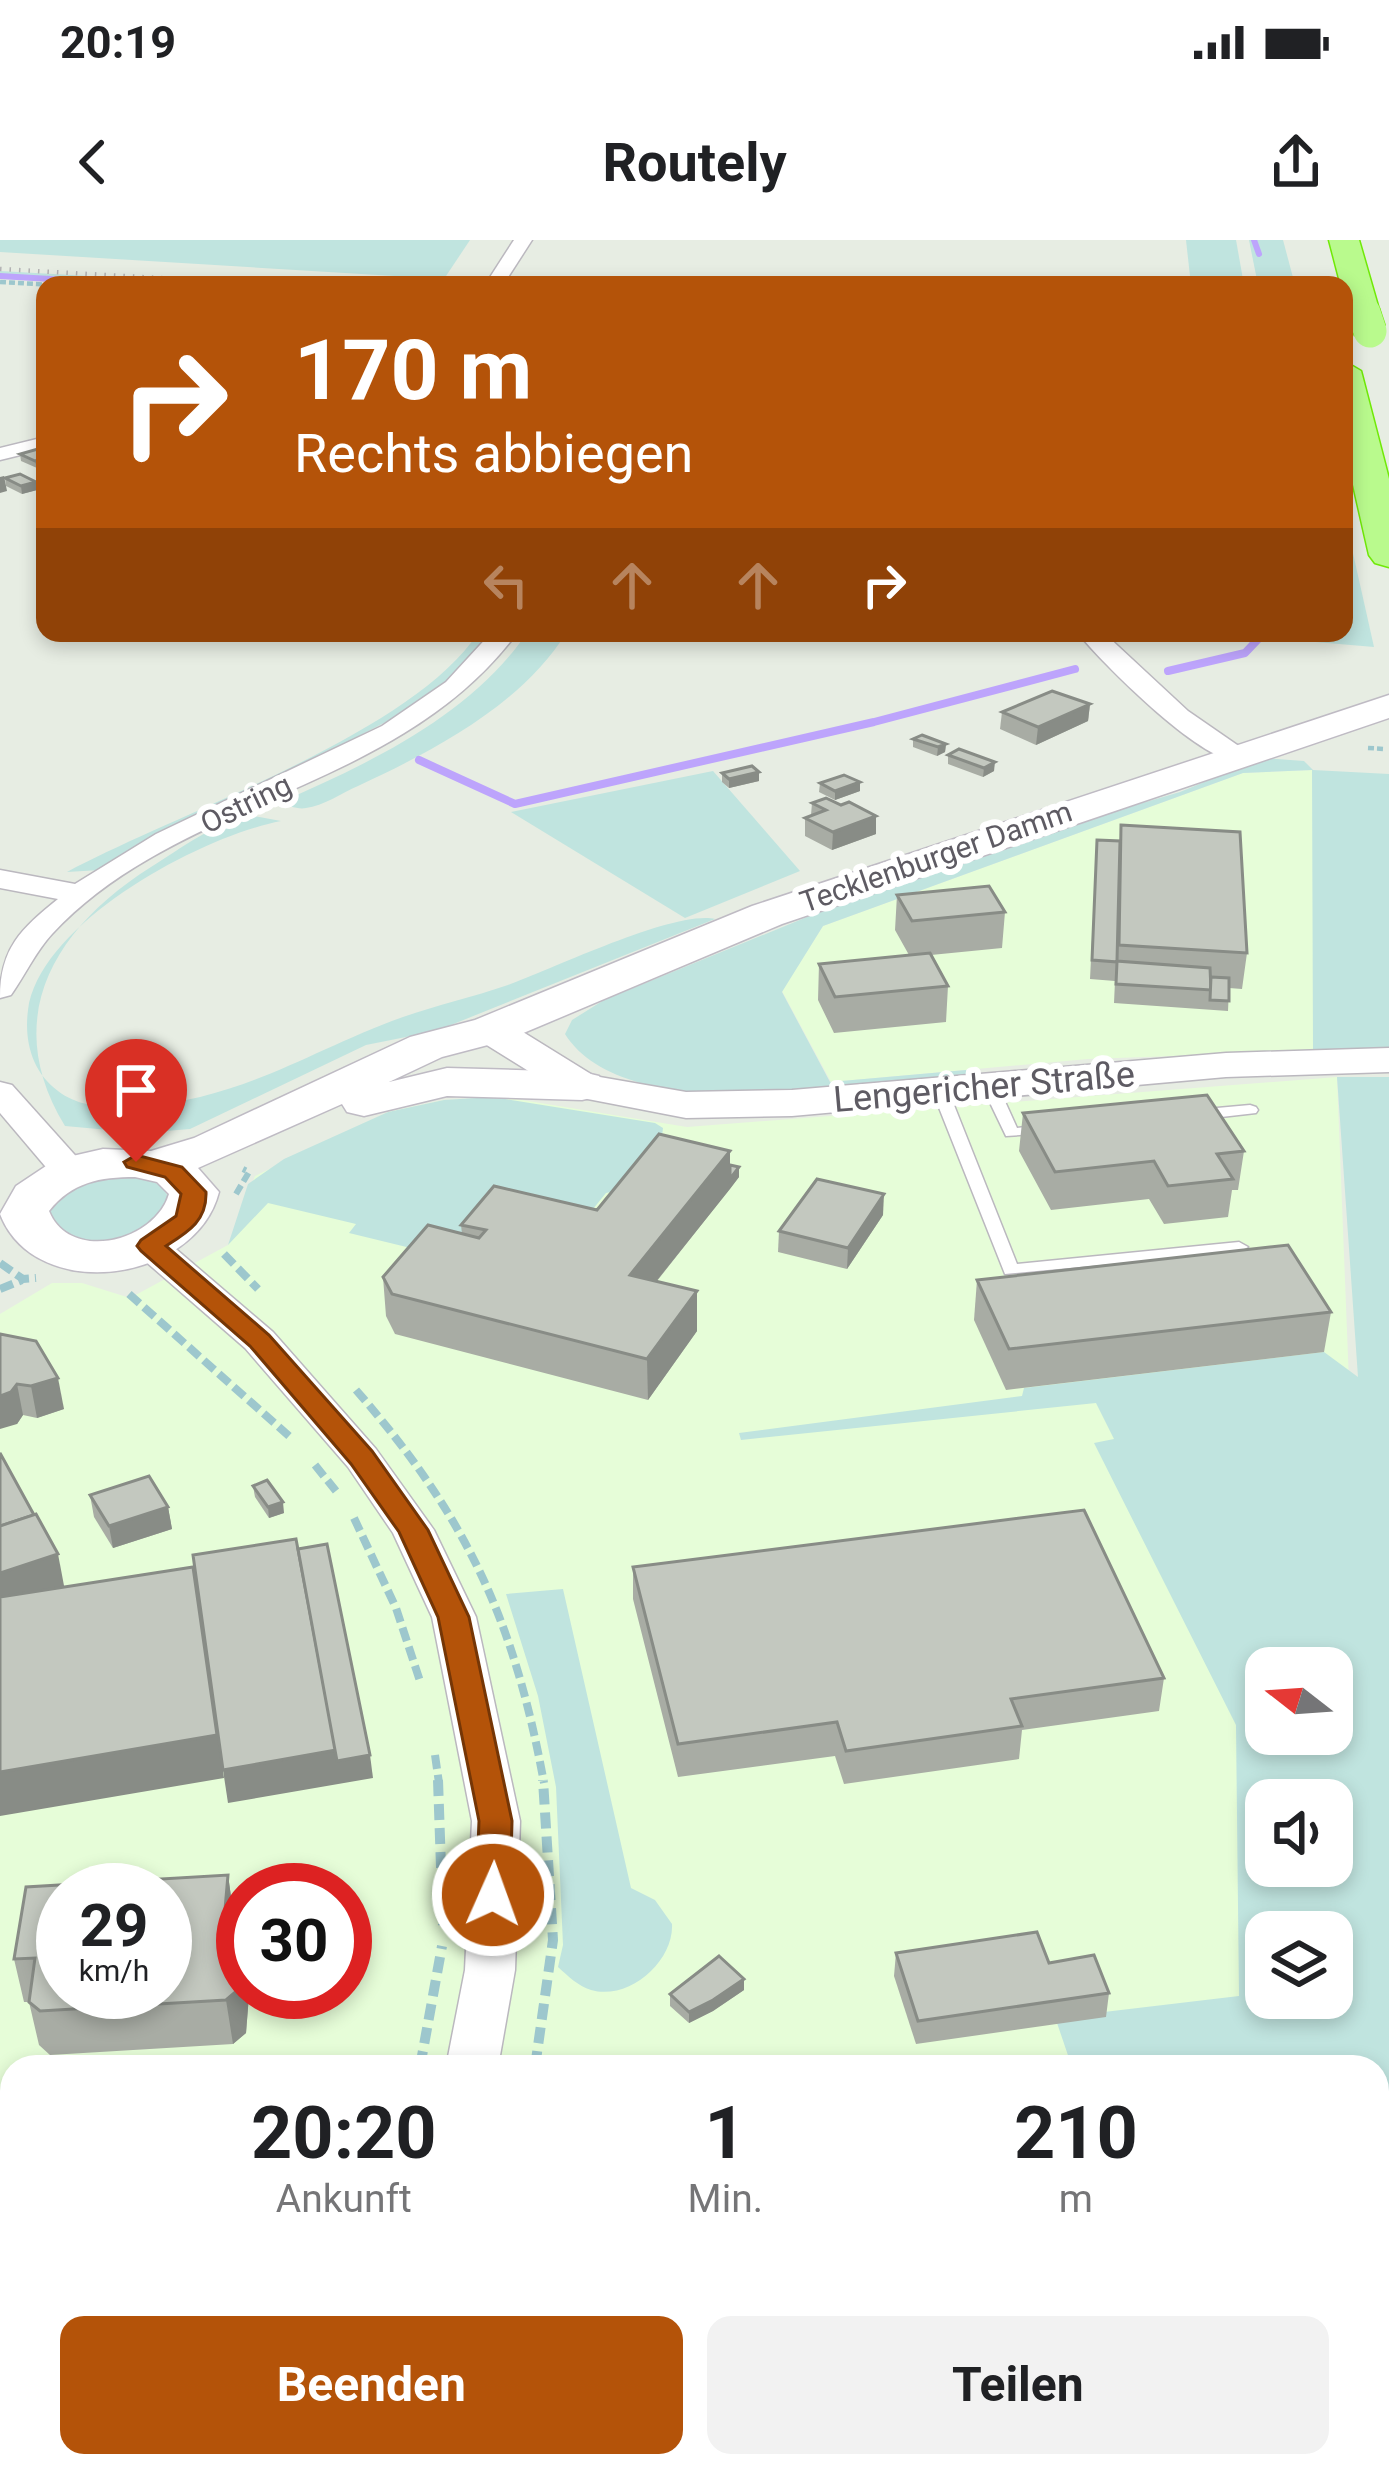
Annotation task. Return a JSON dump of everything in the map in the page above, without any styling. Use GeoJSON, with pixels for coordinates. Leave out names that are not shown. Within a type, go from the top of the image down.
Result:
{"type":"FeatureCollection","features":[{"type":"Feature","properties":{"kind":"highway"},"geometry":{"type":"LineString","coordinates":[[1344,240],[1367,322],[1362,369],[1389,554]]}},
{"type":"Feature","properties":{"kind":"main road","name":"Tecklenburger Damm"},"geometry":{"type":"LineString","coordinates":[[175,1179],[211,1148],[426,1047],[491,1030],[767,915],[1389,706]]}},
{"type":"Feature","properties":{"kind":"main road","name":"Tecklenburger Damm"},"geometry":{"type":"LineString","coordinates":[[175,1179],[231,1162],[449,1060],[491,1030]]}},
{"type":"Feature","properties":{"kind":"main road","name":"Lengericher Straße"},"geometry":{"type":"LineString","coordinates":[[345,1108],[447,1082],[582,1085]]}},
{"type":"Feature","properties":{"kind":"main road"},"geometry":{"type":"LineString","coordinates":[[114,1162],[175,1179],[194,1207],[187,1221],[150,1246],[99,1256],[20,1259],[24,1211],[47,1182],[69,1171],[114,1162]]}},
{"type":"Feature","properties":{"kind":"street"},"geometry":{"type":"LineString","coordinates":[[500,276],[523,240]]}},
{"type":"Feature","properties":{"kind":"street"},"geometry":{"type":"LineString","coordinates":[[0,454],[36,445]]}},
{"type":"Feature","properties":{"kind":"street","name":"Ostring"},"geometry":{"type":"LineString","coordinates":[[0,988],[20,954],[81,894],[243,803],[402,725],[443,698],[496,642]]}},
{"type":"Feature","properties":{"kind":"street"},"geometry":{"type":"LineString","coordinates":[[1100,642],[1179,717],[1233,755]]}},
{"type":"Feature","properties":{"kind":"street"},"geometry":{"type":"LineString","coordinates":[[0,879],[81,894]]}},
{"type":"Feature","properties":{"kind":"street","name":"Lengericher Straße"},"geometry":{"type":"LineString","coordinates":[[491,1030],[582,1085],[650,1101],[736,1106],[1226,1065],[1389,1060]]}},
{"type":"Feature","properties":{"kind":"street"},"geometry":{"type":"LineString","coordinates":[[0,1092],[69,1171]]}},
{"type":"Feature","properties":{"kind":"street"},"geometry":{"type":"LineString","coordinates":[[150,1246],[259,1340],[362,1458],[413,1530],[454,1617],[496,1821],[490,1970],[474,2055]]}},
{"type":"Feature","properties":{"kind":"lane"},"geometry":{"type":"LineString","coordinates":[[990,1085],[1012,1133],[1060,1128]]}},
{"type":"Feature","properties":{"kind":"lane"},"geometry":{"type":"LineString","coordinates":[[940,1090],[1011,1270],[1239,1247]]}},
{"type":"Feature","properties":{"kind":"lane"},"geometry":{"type":"LineString","coordinates":[[1178,1117],[1250,1110]]}},
{"type":"Feature","properties":{"kind":"path"},"geometry":{"type":"LineString","coordinates":[[0,282],[36,284]]}},
{"type":"Feature","properties":{"kind":"path"},"geometry":{"type":"LineString","coordinates":[[0,1289],[20,1259]]}},
{"type":"Feature","properties":{"kind":"path"},"geometry":{"type":"LineString","coordinates":[[129,1294],[218,1368],[295,1442]]}},
{"type":"Feature","properties":{"kind":"path"},"geometry":{"type":"LineString","coordinates":[[306,1454],[342,1498]]}},
{"type":"Feature","properties":{"kind":"path"},"geometry":{"type":"LineString","coordinates":[[351,1513],[368,1541],[409,1640],[424,1698]]}},
{"type":"Feature","properties":{"kind":"path"},"geometry":{"type":"LineString","coordinates":[[422,2055],[443,1930],[443,1815],[433,1741]]}},
{"type":"Feature","properties":{"kind":"shaded area"},"geometry":{"type":"Polygon","coordinates":[[[0,240],[470,240],[446,276],[0,252],[0,240]]]}},
{"type":"Feature","properties":{"kind":"shaded area"},"geometry":{"type":"Polygon","coordinates":[[[1186,240],[1236,240],[1242,276],[1190,276],[1186,240]]]}},
{"type":"Feature","properties":{"kind":"shaded area"},"geometry":{"type":"Polygon","coordinates":[[[1249,240],[1283,240],[1293,276],[1256,276],[1249,240]]]}},
{"type":"Feature","properties":{"kind":"shaded area"},"geometry":{"type":"Polygon","coordinates":[[[0,271],[89,276],[36,276],[36,280],[0,279],[0,271]]]}},
{"type":"Feature","properties":{"kind":"shaded area"},"geometry":{"type":"Polygon","coordinates":[[[1353,553],[1374,647],[1315,642],[1353,642],[1353,553]]]}},
{"type":"Feature","properties":{"kind":"shaded area"},"geometry":{"type":"Polygon","coordinates":[[[470,642],[483,642],[460,670],[405,712],[100,870],[67,872],[348,737],[446,670],[470,642]]]}},
{"type":"Feature","properties":{"kind":"shaded area"},"geometry":{"type":"Polygon","coordinates":[[[520,642],[559,642],[500,704],[415,758],[312,807],[279,803],[416,734],[477,689],[520,642]]]}},
{"type":"Feature","properties":{"kind":"shaded area"},"geometry":{"type":"Polygon","coordinates":[[[1263,758],[1304,761],[1313,770],[1389,774],[1389,1047],[1313,1051],[1312,770],[1243,773],[823,926],[782,992],[830,1082],[966,1070],[967,1077],[813,1093],[693,1092],[640,1083],[596,1064],[565,1034],[572,1020],[604,1000],[807,917],[1007,843],[1180,792],[1263,758]]]}},
{"type":"Feature","properties":{"kind":"shaded area"},"geometry":{"type":"Polygon","coordinates":[[[1313,770],[1313,1051],[1088,1059],[831,1082],[782,991],[823,926],[1243,773],[1313,770]]]}},
{"type":"Feature","properties":{"kind":"shaded area"},"geometry":{"type":"Polygon","coordinates":[[[713,771],[800,871],[685,918],[511,812],[713,771]]]}},
{"type":"Feature","properties":{"kind":"shaded area"},"geometry":{"type":"Polygon","coordinates":[[[248,815],[281,821],[210,844],[169,864],[129,888],[80,928],[117,892],[210,830],[248,815]]]}},
{"type":"Feature","properties":{"kind":"shaded area"},"geometry":{"type":"Polygon","coordinates":[[[715,919],[436,1031],[366,1045],[190,1129],[142,1133],[65,1126],[44,1077],[67,1097],[105,1107],[136,1107],[210,1094],[403,1017],[508,985],[643,932],[672,923],[715,919]]]}},
{"type":"Feature","properties":{"kind":"shaded area"},"geometry":{"type":"Polygon","coordinates":[[[80,928],[47,980],[38,1013],[37,1049],[44,1077],[29,1044],[28,1010],[39,977],[61,945],[80,928]]]}},
{"type":"Feature","properties":{"kind":"shaded area"},"geometry":{"type":"Polygon","coordinates":[[[1337,1077],[1376,2055],[0,2055],[0,1314],[52,1283],[82,1283],[130,1298],[228,1245],[255,1176],[388,1112],[444,1100],[516,1099],[687,1127],[1337,1077]]]}},
{"type":"Feature","properties":{"kind":"shaded area"},"geometry":{"type":"Polygon","coordinates":[[[1337,1077],[1389,1077],[1389,2055],[1068,2055],[1057,2023],[1104,2012],[1239,1996],[1236,1725],[1094,1443],[1114,1439],[1096,1403],[741,1440],[739,1433],[1022,1396],[1024,1388],[1324,1352],[1358,1377],[1337,1077]]]}},
{"type":"Feature","properties":{"kind":"shaded area"},"geometry":{"type":"Polygon","coordinates":[[[492,1097],[655,1123],[663,1128],[662,1136],[620,1190],[606,1193],[593,1209],[570,1214],[464,1261],[349,1233],[356,1224],[268,1203],[228,1245],[248,1184],[284,1159],[388,1112],[444,1100],[492,1097]]]}},
{"type":"Feature","properties":{"kind":"shaded area"},"geometry":{"type":"Polygon","coordinates":[[[126,1175],[155,1182],[168,1197],[170,1205],[143,1229],[127,1237],[94,1242],[62,1229],[49,1215],[69,1189],[126,1175]]]}},
{"type":"Feature","properties":{"kind":"shaded area"},"geometry":{"type":"Polygon","coordinates":[[[563,1589],[631,1888],[655,1900],[672,1924],[671,1938],[657,1964],[634,1984],[605,1992],[582,1986],[558,1967],[563,1945],[556,1787],[538,1696],[506,1594],[563,1589]]]}},
{"type":"Feature","properties":{"kind":"building"},"geometry":{"type":"Polygon","coordinates":[[[36,450],[36,461],[35,461],[20,454],[36,450]]]}},
{"type":"Feature","properties":{"kind":"building"},"geometry":{"type":"Polygon","coordinates":[[[20,474],[36,482],[21,486],[5,478],[20,474]]]}},
{"type":"Feature","properties":{"kind":"building"},"geometry":{"type":"Polygon","coordinates":[[[1052,691],[1090,704],[1038,727],[1002,712],[1052,691]]]}},
{"type":"Feature","properties":{"kind":"building"},"geometry":{"type":"Polygon","coordinates":[[[922,735],[946,744],[938,747],[913,739],[922,735]]]}},
{"type":"Feature","properties":{"kind":"building"},"geometry":{"type":"Polygon","coordinates":[[[959,749],[995,762],[984,768],[948,755],[959,749]]]}},
{"type":"Feature","properties":{"kind":"building"},"geometry":{"type":"Polygon","coordinates":[[[752,766],[759,772],[729,779],[722,773],[752,766]]]}},
{"type":"Feature","properties":{"kind":"building"},"geometry":{"type":"Polygon","coordinates":[[[844,775],[860,782],[835,791],[820,783],[844,775]]]}},
{"type":"Feature","properties":{"kind":"building"},"geometry":{"type":"Polygon","coordinates":[[[826,798],[841,805],[849,802],[876,816],[833,832],[805,818],[826,810],[812,803],[826,798]]]}},
{"type":"Feature","properties":{"kind":"building"},"geometry":{"type":"Polygon","coordinates":[[[1121,825],[1240,832],[1247,953],[1119,945],[1121,825]]]}},
{"type":"Feature","properties":{"kind":"building"},"geometry":{"type":"Polygon","coordinates":[[[1097,840],[1120,841],[1117,961],[1210,968],[1211,990],[1116,984],[1117,962],[1092,960],[1097,840]]]}},
{"type":"Feature","properties":{"kind":"building"},"geometry":{"type":"Polygon","coordinates":[[[989,886],[1005,912],[912,921],[897,895],[989,886]]]}},
{"type":"Feature","properties":{"kind":"building"},"geometry":{"type":"Polygon","coordinates":[[[930,953],[948,986],[835,997],[819,964],[930,953]]]}},
{"type":"Feature","properties":{"kind":"building"},"geometry":{"type":"Polygon","coordinates":[[[1211,977],[1229,978],[1229,1001],[1210,1000],[1211,977]]]}},
{"type":"Feature","properties":{"kind":"building"},"geometry":{"type":"Polygon","coordinates":[[[1207,1095],[1244,1151],[1217,1154],[1233,1179],[1168,1186],[1154,1161],[1055,1172],[1023,1113],[1207,1095]]]}},
{"type":"Feature","properties":{"kind":"building"},"geometry":{"type":"Polygon","coordinates":[[[659,1134],[730,1151],[630,1275],[697,1291],[647,1359],[392,1294],[383,1277],[428,1225],[479,1238],[486,1230],[461,1225],[494,1186],[597,1210],[659,1134]]]}},
{"type":"Feature","properties":{"kind":"building"},"geometry":{"type":"Polygon","coordinates":[[[817,1179],[884,1194],[848,1248],[779,1231],[817,1179]]]}},
{"type":"Feature","properties":{"kind":"building"},"geometry":{"type":"Polygon","coordinates":[[[1288,1245],[1331,1312],[1009,1349],[977,1280],[1288,1245]]]}},
{"type":"Feature","properties":{"kind":"building"},"geometry":{"type":"Polygon","coordinates":[[[0,1334],[36,1341],[58,1378],[31,1386],[17,1384],[0,1396],[0,1334]]]}},
{"type":"Feature","properties":{"kind":"building"},"geometry":{"type":"Polygon","coordinates":[[[0,1453],[34,1515],[0,1526],[0,1453]]]}},
{"type":"Feature","properties":{"kind":"building"},"geometry":{"type":"Polygon","coordinates":[[[149,1476],[168,1507],[109,1526],[90,1495],[149,1476]]]}},
{"type":"Feature","properties":{"kind":"building"},"geometry":{"type":"Polygon","coordinates":[[[267,1480],[283,1502],[268,1507],[253,1486],[267,1480]]]}},
{"type":"Feature","properties":{"kind":"building"},"geometry":{"type":"Polygon","coordinates":[[[1084,1510],[1164,1678],[1011,1699],[1022,1726],[846,1751],[837,1722],[678,1744],[633,1567],[1084,1510]]]}},
{"type":"Feature","properties":{"kind":"building"},"geometry":{"type":"Polygon","coordinates":[[[36,1514],[58,1554],[0,1573],[0,1526],[36,1514]]]}},
{"type":"Feature","properties":{"kind":"building"},"geometry":{"type":"Polygon","coordinates":[[[296,1539],[336,1750],[223,1770],[193,1555],[296,1539]]]}},
{"type":"Feature","properties":{"kind":"building"},"geometry":{"type":"Polygon","coordinates":[[[327,1544],[370,1755],[337,1761],[298,1549],[327,1544]]]}},
{"type":"Feature","properties":{"kind":"building"},"geometry":{"type":"Polygon","coordinates":[[[193,1567],[217,1735],[0,1772],[0,1597],[193,1567]]]}},
{"type":"Feature","properties":{"kind":"building"},"geometry":{"type":"Polygon","coordinates":[[[216,1876],[216,2001],[192,2002],[192,1877],[216,1876]]]}},
{"type":"Feature","properties":{"kind":"building"},"geometry":{"type":"Polygon","coordinates":[[[36,1886],[36,2008],[29,2002],[35,1958],[14,1959],[26,1887],[36,1886]]]}},
{"type":"Feature","properties":{"kind":"building"},"geometry":{"type":"Polygon","coordinates":[[[1037,1932],[1049,1963],[1094,1955],[1109,1993],[918,2021],[896,1953],[1037,1932]]]}},
{"type":"Feature","properties":{"kind":"building"},"geometry":{"type":"Polygon","coordinates":[[[719,1956],[744,1979],[689,2012],[670,1994],[719,1956]]]}},
{"type":"Feature","properties":{"kind":"waterway"},"geometry":{"type":"LineString","coordinates":[[1254,240],[1259,254]]}},
{"type":"Feature","properties":{"kind":"waterway"},"geometry":{"type":"LineString","coordinates":[[0,276],[36,278]]}},
{"type":"Feature","properties":{"kind":"waterway"},"geometry":{"type":"LineString","coordinates":[[1168,671],[1245,653],[1255,642]]}},
{"type":"Feature","properties":{"kind":"waterway"},"geometry":{"type":"LineString","coordinates":[[419,760],[515,804],[874,722],[1075,669]]}},
{"type":"Feature","properties":{"kind":"railway"},"geometry":{"type":"LineString","coordinates":[[0,269],[124,276]]}},
{"type":"Feature","properties":{"kind":"railway"},"geometry":{"type":"LineString","coordinates":[[1353,322],[1389,324]]}},
{"type":"Feature","properties":{"kind":"route"},"geometry":{"type":"LineString","coordinates":[[136,1162],[174,1172],[194,1192],[187,1221],[150,1246],[259,1340],[362,1458],[413,1530],[454,1617],[496,1821],[493,1895]]}}]}
